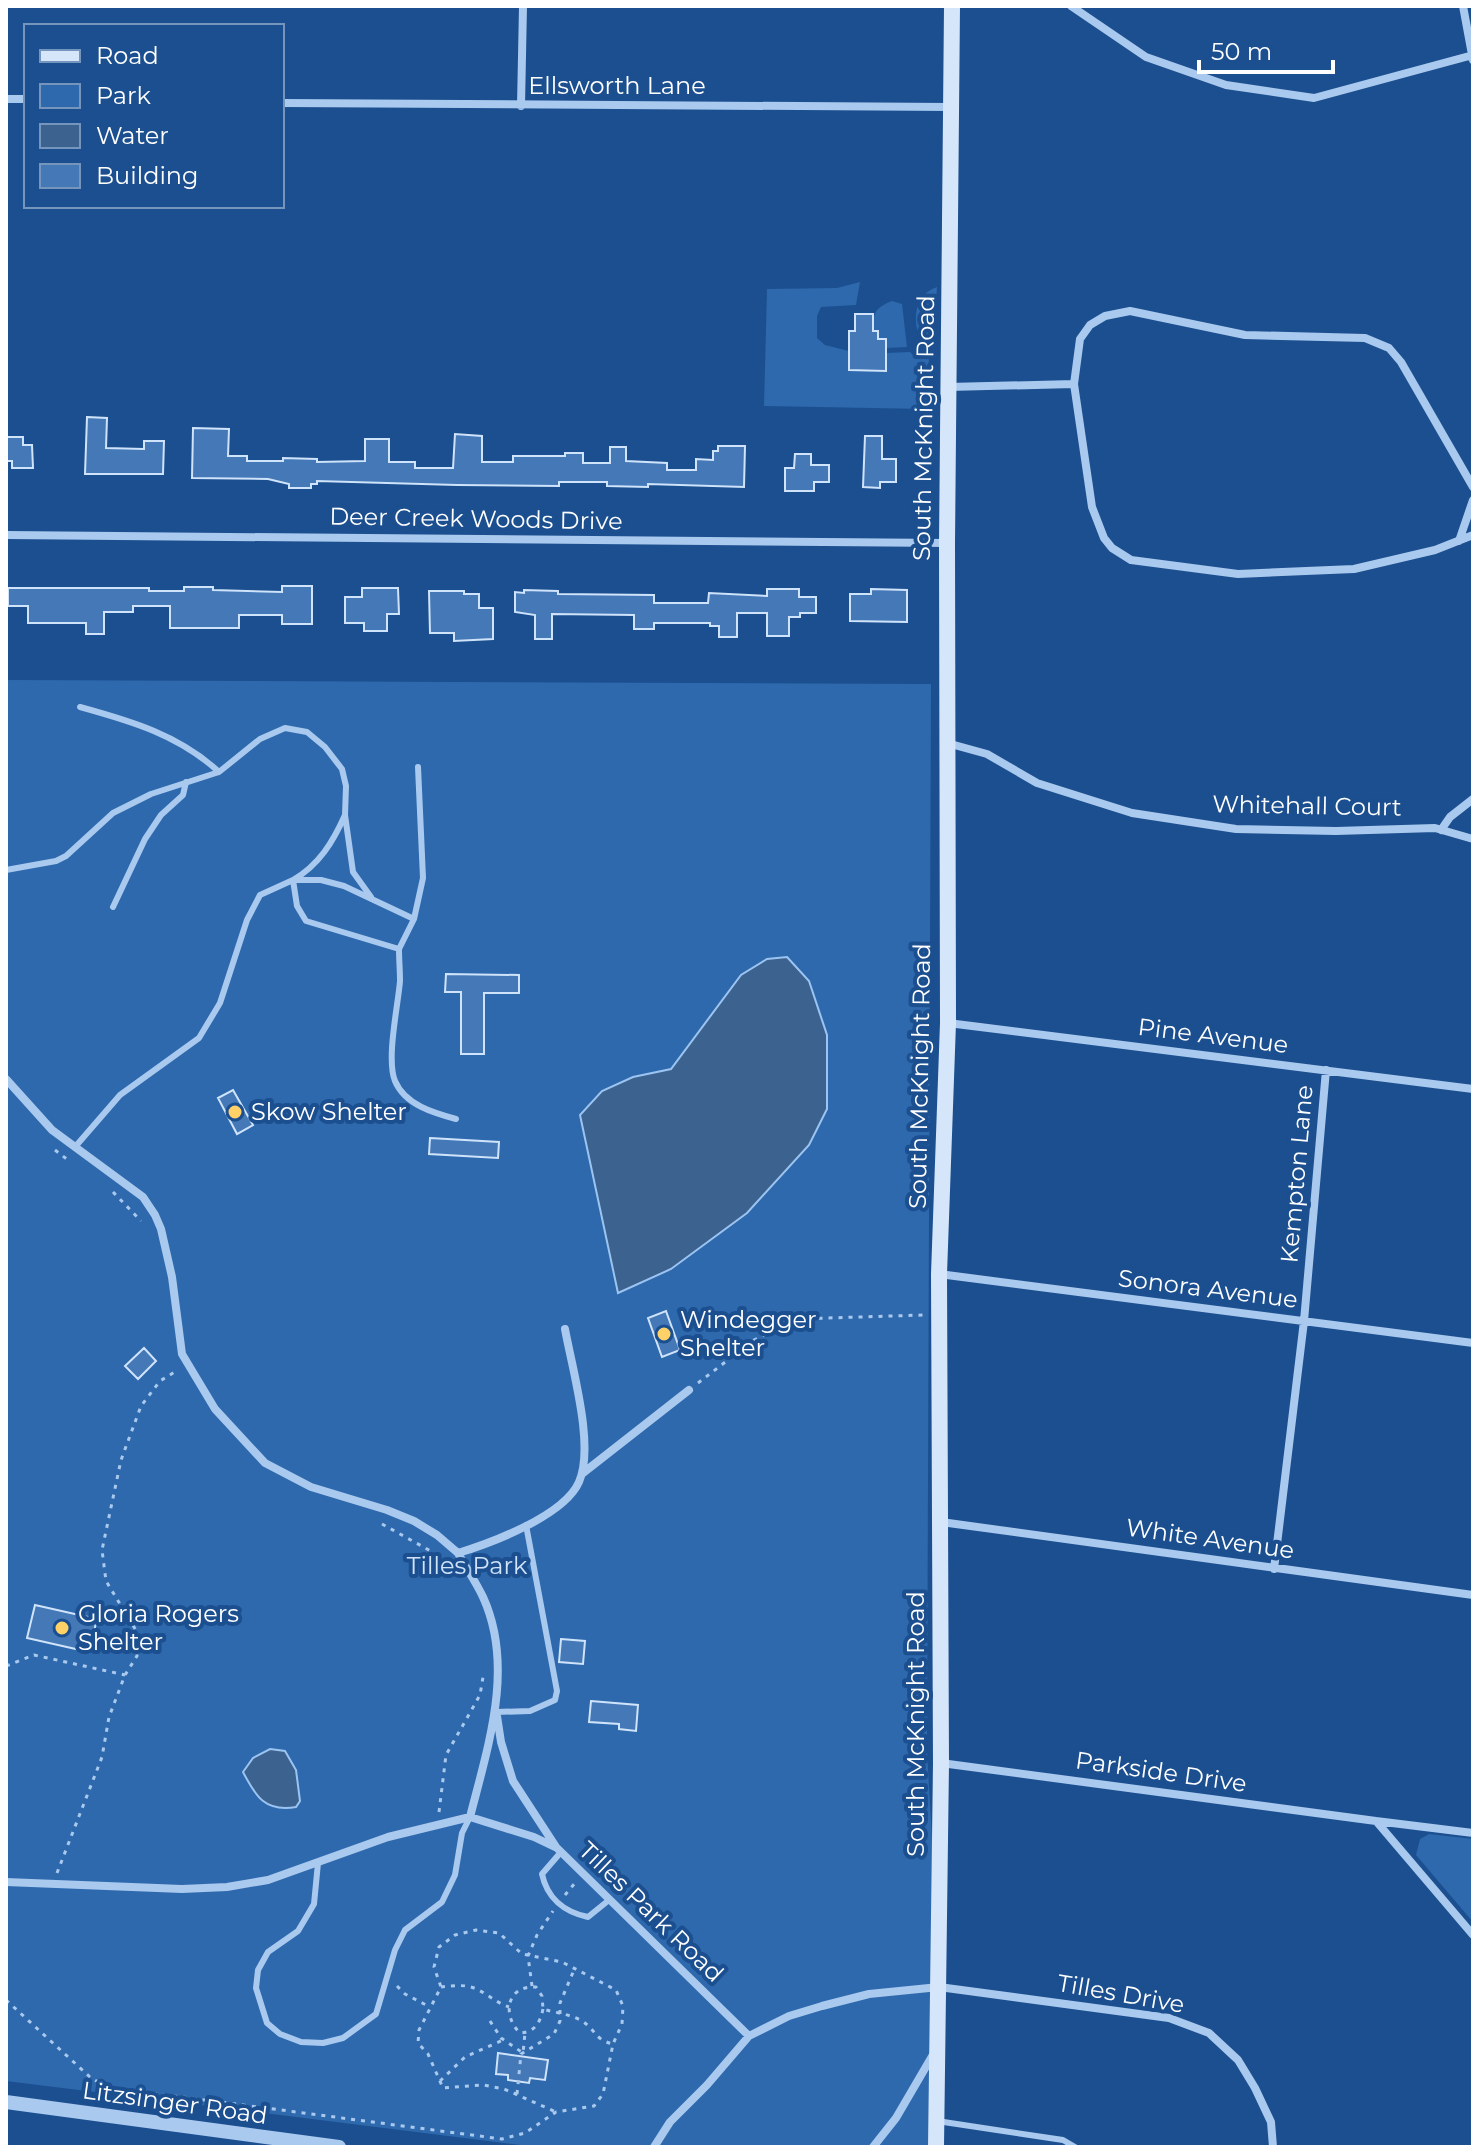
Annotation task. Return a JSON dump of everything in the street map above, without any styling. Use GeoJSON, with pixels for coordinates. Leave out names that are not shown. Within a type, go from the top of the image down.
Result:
{"type":"FeatureCollection","features":[{"type":"Feature","properties":{"kind":"main road","name":"South McKnight Road"},"geometry":{"type":"LineString","coordinates":[[936,2147],[941,1763],[939,1274],[948,1023],[946,742],[952,6]]}},
{"type":"Feature","properties":{"kind":"street"},"geometry":{"type":"LineString","coordinates":[[521,106],[523,6]]}},
{"type":"Feature","properties":{"kind":"street"},"geometry":{"type":"LineString","coordinates":[[1071,6],[1146,57],[1226,85],[1314,98],[1472,57],[1463,6]]}},
{"type":"Feature","properties":{"kind":"street","name":"Ellsworth Lane"},"geometry":{"type":"LineString","coordinates":[[284,103],[951,107]]}},
{"type":"Feature","properties":{"kind":"street"},"geometry":{"type":"LineString","coordinates":[[1473,487],[1401,362],[1389,348],[1365,338],[1245,335],[1130,311],[1105,316],[1090,325],[1080,339],[1074,384],[1092,507],[1104,538],[1112,548],[1131,560],[1238,574],[1354,569],[1435,550],[1473,535]]}},
{"type":"Feature","properties":{"kind":"street"},"geometry":{"type":"LineString","coordinates":[[948,387],[1074,384]]}},
{"type":"Feature","properties":{"kind":"street"},"geometry":{"type":"LineString","coordinates":[[1459,541],[1473,500]]}},
{"type":"Feature","properties":{"kind":"street","name":"Deer Creek Woods Drive"},"geometry":{"type":"LineString","coordinates":[[6,535],[947,543]]}},
{"type":"Feature","properties":{"kind":"street","name":"Whitehall Court"},"geometry":{"type":"LineString","coordinates":[[946,742],[987,754],[1037,783],[1132,813],[1236,829],[1441,830],[1473,839]]}},
{"type":"Feature","properties":{"kind":"street"},"geometry":{"type":"LineString","coordinates":[[1441,830],[1450,817],[1473,799]]}},
{"type":"Feature","properties":{"kind":"street","name":"Pine Avenue"},"geometry":{"type":"LineString","coordinates":[[948,1023],[1473,1089]]}},
{"type":"Feature","properties":{"kind":"street","name":"Kempton Lane"},"geometry":{"type":"LineString","coordinates":[[1274,1569],[1304,1321],[1326,1070]]}},
{"type":"Feature","properties":{"kind":"street"},"geometry":{"type":"LineString","coordinates":[[6,1079],[52,1130],[143,1197],[161,1229],[172,1277],[182,1354],[215,1409],[265,1463],[311,1487],[414,1521],[458,1553],[484,1598],[498,1650],[496,1712],[513,1781],[559,1850]]}},
{"type":"Feature","properties":{"kind":"street","name":"Sonora Avenue"},"geometry":{"type":"LineString","coordinates":[[939,1274],[1473,1343]]}},
{"type":"Feature","properties":{"kind":"street"},"geometry":{"type":"LineString","coordinates":[[458,1553],[526,1525],[566,1501],[578,1486],[583,1473],[584,1434],[565,1329]]}},
{"type":"Feature","properties":{"kind":"street"},"geometry":{"type":"LineString","coordinates":[[583,1473],[689,1390]]}},
{"type":"Feature","properties":{"kind":"street","name":"White Avenue"},"geometry":{"type":"LineString","coordinates":[[941,1522],[1473,1595]]}},
{"type":"Feature","properties":{"kind":"street"},"geometry":{"type":"LineString","coordinates":[[6,1882],[182,1889],[227,1887],[268,1880],[388,1837],[470,1817],[496,1712]]}},
{"type":"Feature","properties":{"kind":"street","name":"Parkside Drive"},"geometry":{"type":"LineString","coordinates":[[941,1763],[1473,1833]]}},
{"type":"Feature","properties":{"kind":"street","name":"Tilles Park Road"},"geometry":{"type":"LineString","coordinates":[[470,1817],[534,1837],[559,1850],[749,2036]]}},
{"type":"Feature","properties":{"kind":"street"},"geometry":{"type":"LineString","coordinates":[[1376,1821],[1473,1935]]}},
{"type":"Feature","properties":{"kind":"street"},"geometry":{"type":"LineString","coordinates":[[654,2147],[670,2122],[749,2036],[789,2016],[822,2006],[869,1994],[939,1987]]}},
{"type":"Feature","properties":{"kind":"street","name":"Tilles Drive"},"geometry":{"type":"LineString","coordinates":[[939,1987],[1169,2018],[1209,2033],[1238,2060],[1255,2088],[1271,2122],[1273,2147]]}},
{"type":"Feature","properties":{"kind":"street"},"geometry":{"type":"LineString","coordinates":[[873,2147],[896,2118],[938,2046]]}},
{"type":"Feature","properties":{"kind":"street","name":"Litzsinger Road"},"geometry":{"type":"LineString","coordinates":[[6,2102],[339,2147]]}},
{"type":"Feature","properties":{"kind":"lane"},"geometry":{"type":"LineString","coordinates":[[80,707],[163,733],[191,748],[219,772]]}},
{"type":"Feature","properties":{"kind":"lane"},"geometry":{"type":"LineString","coordinates":[[6,870],[56,861],[74,850],[113,813],[151,794],[219,772],[260,739],[285,728],[307,732],[325,747],[342,769],[353,872],[371,897]]}},
{"type":"Feature","properties":{"kind":"lane"},"geometry":{"type":"LineString","coordinates":[[418,767],[423,878],[414,919],[399,949],[400,980],[391,1068],[395,1083],[409,1099],[430,1112],[456,1119]]}},
{"type":"Feature","properties":{"kind":"lane"},"geometry":{"type":"LineString","coordinates":[[113,907],[145,839],[161,815],[183,795],[186,782]]}},
{"type":"Feature","properties":{"kind":"lane"},"geometry":{"type":"LineString","coordinates":[[75,1147],[120,1095],[199,1038],[220,1003],[247,920],[260,895],[293,880],[319,860],[333,841],[345,815]]}},
{"type":"Feature","properties":{"kind":"lane"},"geometry":{"type":"LineString","coordinates":[[293,880],[332,882],[414,919]]}},
{"type":"Feature","properties":{"kind":"lane"},"geometry":{"type":"LineString","coordinates":[[293,880],[297,906],[306,921],[399,949]]}},
{"type":"Feature","properties":{"kind":"lane"},"geometry":{"type":"LineString","coordinates":[[496,1712],[530,1711],[555,1700],[557,1691],[526,1525]]}},
{"type":"Feature","properties":{"kind":"lane"},"geometry":{"type":"LineString","coordinates":[[318,1863],[314,1904],[298,1931],[268,1952],[258,1970],[256,1988],[267,2023],[280,2034],[301,2042],[323,2043],[343,2038],[376,2014],[395,1950],[405,1930],[442,1902],[455,1875],[462,1833],[470,1817]]}},
{"type":"Feature","properties":{"kind":"lane"},"geometry":{"type":"LineString","coordinates":[[559,1850],[542,1874],[545,1890],[553,1899],[573,1914],[588,1917],[609,1900]]}},
{"type":"Feature","properties":{"kind":"lane"},"geometry":{"type":"LineString","coordinates":[[937,2121],[1063,2140],[1075,2147]]}},
{"type":"Feature","properties":{"kind":"path"},"geometry":{"type":"LineString","coordinates":[[48,1142],[71,1162]]}},
{"type":"Feature","properties":{"kind":"path"},"geometry":{"type":"LineString","coordinates":[[108,1187],[141,1221],[146,1231]]}},
{"type":"Feature","properties":{"kind":"path"},"geometry":{"type":"LineString","coordinates":[[689,1390],[754,1340],[797,1319],[940,1314]]}},
{"type":"Feature","properties":{"kind":"path"},"geometry":{"type":"LineString","coordinates":[[53,1883],[102,1757],[109,1717],[125,1675],[137,1656],[137,1632],[106,1581],[102,1550],[121,1460],[141,1406],[160,1381],[179,1369],[177,1358]]}},
{"type":"Feature","properties":{"kind":"path"},"geometry":{"type":"LineString","coordinates":[[371,1520],[436,1554],[457,1578]]}},
{"type":"Feature","properties":{"kind":"path"},"geometry":{"type":"LineString","coordinates":[[6,1666],[34,1655],[125,1675]]}},
{"type":"Feature","properties":{"kind":"path"},"geometry":{"type":"LineString","coordinates":[[441,1824],[439,1805],[446,1755],[480,1695],[485,1668]]}},
{"type":"Feature","properties":{"kind":"path"},"geometry":{"type":"LineString","coordinates":[[6,2000],[90,2077],[106,2087],[502,2139],[525,2133],[556,2112],[594,2106],[603,2094],[613,2044],[622,2024],[623,2006],[616,1990],[562,1962],[522,1954],[499,1933],[476,1930],[455,1935],[439,1947],[434,1967],[441,1987],[419,2030],[418,2043],[428,2054],[443,2088],[483,2085],[517,2094],[556,2112]]}},
{"type":"Feature","properties":{"kind":"path"},"geometry":{"type":"LineString","coordinates":[[528,1956],[532,1986]]}},
{"type":"Feature","properties":{"kind":"path"},"geometry":{"type":"LineString","coordinates":[[523,2053],[554,2034],[561,2013],[560,2003],[574,1970]]}},
{"type":"Feature","properties":{"kind":"path"},"geometry":{"type":"LineString","coordinates":[[386,1979],[405,1994],[430,2007]]}},
{"type":"Feature","properties":{"kind":"path"},"geometry":{"type":"LineString","coordinates":[[524,1986],[532,1986],[542,1996],[543,2009],[537,2026],[520,2033],[512,2026],[509,2007],[513,1993],[524,1986]]}},
{"type":"Feature","properties":{"kind":"path"},"geometry":{"type":"LineString","coordinates":[[441,1987],[476,1989],[494,2002],[509,2007]]}},
{"type":"Feature","properties":{"kind":"path"},"geometry":{"type":"LineString","coordinates":[[543,2009],[586,2023],[601,2041],[613,2044]]}},
{"type":"Feature","properties":{"kind":"path"},"geometry":{"type":"LineString","coordinates":[[490,2021],[503,2040],[523,2053]]}},
{"type":"Feature","properties":{"kind":"path"},"geometry":{"type":"LineString","coordinates":[[517,2094],[525,2033]]}},
{"type":"Feature","properties":{"kind":"path"},"geometry":{"type":"LineString","coordinates":[[440,2082],[465,2057],[503,2040]]}},
{"type":"Feature","properties":{"kind":"green space"},"geometry":{"type":"Polygon","coordinates":[[[860,282],[856,305],[821,307],[817,316],[817,338],[825,345],[849,351],[849,370],[885,371],[886,353],[910,352],[915,357],[929,359],[926,409],[764,406],[767,289],[837,288],[860,282]]]}},
{"type":"Feature","properties":{"kind":"green space"},"geometry":{"type":"Polygon","coordinates":[[[937,287],[933,342],[923,344],[917,328],[916,311],[923,296],[937,287]]]}},
{"type":"Feature","properties":{"kind":"green space"},"geometry":{"type":"Polygon","coordinates":[[[892,301],[902,304],[907,347],[886,348],[878,339],[878,332],[873,331],[876,312],[892,301]]]}},
{"type":"Feature","properties":{"kind":"green space","name":"Tilles Park"},"geometry":{"type":"Polygon","coordinates":[[[6,680],[931,684],[927,1751],[939,1959],[928,2147],[537,2147],[6,2081],[6,680]]]}},
{"type":"Feature","properties":{"kind":"green space"},"geometry":{"type":"Polygon","coordinates":[[[1429,1834],[1473,1839],[1473,1922],[1416,1855],[1420,1839],[1429,1834]]]}},
{"type":"Feature","properties":{"kind":"water"},"geometry":{"type":"Polygon","coordinates":[[[787,957],[809,981],[827,1035],[827,1109],[809,1145],[747,1213],[671,1269],[618,1293],[580,1115],[602,1091],[633,1077],[671,1069],[741,975],[767,959],[787,957]]]}},
{"type":"Feature","properties":{"kind":"water"},"geometry":{"type":"Polygon","coordinates":[[[270,1749],[285,1751],[296,1770],[300,1801],[296,1807],[269,1805],[252,1789],[243,1772],[253,1758],[270,1749]]]}},
{"type":"Feature","properties":{"kind":"building"},"geometry":{"type":"Polygon","coordinates":[[[855,314],[873,314],[873,331],[878,331],[878,339],[886,339],[886,371],[849,370],[849,331],[855,331],[855,314]]]}},
{"type":"Feature","properties":{"kind":"building"},"geometry":{"type":"Polygon","coordinates":[[[87,417],[107,418],[106,448],[144,449],[144,441],[164,441],[163,474],[85,474],[87,417]]]}},
{"type":"Feature","properties":{"kind":"building"},"geometry":{"type":"Polygon","coordinates":[[[193,428],[229,429],[228,456],[247,456],[247,461],[283,461],[283,458],[317,459],[317,462],[365,461],[365,439],[389,439],[389,462],[415,462],[415,468],[453,468],[455,434],[482,436],[482,462],[513,462],[513,456],[583,453],[583,463],[610,463],[610,447],[626,447],[626,461],[667,463],[667,470],[696,470],[696,459],[713,460],[713,451],[718,451],[718,446],[745,446],[744,487],[607,486],[607,482],[559,482],[559,486],[317,481],[317,484],[311,484],[311,488],[289,488],[289,484],[268,479],[192,478],[193,428]]]}},
{"type":"Feature","properties":{"kind":"building"},"geometry":{"type":"Polygon","coordinates":[[[865,436],[882,436],[882,459],[896,459],[896,482],[880,482],[880,488],[863,487],[865,436]]]}},
{"type":"Feature","properties":{"kind":"building"},"geometry":{"type":"Polygon","coordinates":[[[6,437],[23,437],[23,445],[32,445],[33,468],[12,468],[12,461],[6,461],[6,437]]]}},
{"type":"Feature","properties":{"kind":"building"},"geometry":{"type":"Polygon","coordinates":[[[795,454],[811,454],[811,465],[829,465],[829,482],[814,482],[814,491],[785,491],[785,468],[794,468],[795,454]]]}},
{"type":"Feature","properties":{"kind":"building"},"geometry":{"type":"Polygon","coordinates":[[[282,586],[312,586],[312,624],[282,624],[282,615],[239,615],[239,628],[170,628],[170,606],[133,606],[133,612],[104,612],[104,634],[86,634],[86,623],[28,623],[28,606],[8,606],[8,588],[149,588],[149,591],[184,591],[184,587],[213,587],[213,590],[282,592],[282,586]]]}},
{"type":"Feature","properties":{"kind":"building"},"geometry":{"type":"Polygon","coordinates":[[[362,588],[398,588],[399,614],[387,614],[387,631],[364,631],[364,623],[345,623],[345,597],[362,597],[362,588]]]}},
{"type":"Feature","properties":{"kind":"building"},"geometry":{"type":"Polygon","coordinates":[[[767,589],[799,589],[799,597],[816,597],[816,613],[789,617],[789,636],[767,636],[767,613],[737,613],[737,637],[719,637],[719,626],[710,626],[710,623],[654,623],[654,629],[634,629],[634,615],[552,614],[552,639],[535,639],[535,615],[515,612],[515,592],[524,593],[524,590],[558,591],[558,594],[654,595],[654,603],[708,603],[709,593],[767,596],[767,589]]]}},
{"type":"Feature","properties":{"kind":"building"},"geometry":{"type":"Polygon","coordinates":[[[871,589],[907,590],[907,622],[850,621],[850,594],[871,594],[871,589]]]}},
{"type":"Feature","properties":{"kind":"building"},"geometry":{"type":"Polygon","coordinates":[[[429,591],[479,594],[479,608],[493,608],[493,639],[454,641],[454,633],[430,633],[429,591]]]}},
{"type":"Feature","properties":{"kind":"building"},"geometry":{"type":"Polygon","coordinates":[[[446,974],[519,975],[519,993],[484,993],[484,1054],[461,1054],[461,992],[445,992],[446,974]]]}},
{"type":"Feature","properties":{"kind":"building","name":"Skow Shelter"},"geometry":{"type":"Polygon","coordinates":[[[233,1090],[253,1125],[237,1134],[218,1098],[233,1090]]]}},
{"type":"Feature","properties":{"kind":"building"},"geometry":{"type":"Polygon","coordinates":[[[430,1138],[499,1142],[498,1158],[429,1154],[430,1138]]]}},
{"type":"Feature","properties":{"kind":"building","name":"Windegger Shelter"},"geometry":{"type":"Polygon","coordinates":[[[666,1311],[680,1350],[662,1357],[648,1318],[666,1311]]]}},
{"type":"Feature","properties":{"kind":"building"},"geometry":{"type":"Polygon","coordinates":[[[144,1348],[156,1361],[138,1379],[125,1366],[144,1348]]]}},
{"type":"Feature","properties":{"kind":"building","name":"Gloria Rogers Shelter"},"geometry":{"type":"Polygon","coordinates":[[[35,1605],[97,1619],[89,1652],[27,1638],[35,1605]]]}},
{"type":"Feature","properties":{"kind":"building"},"geometry":{"type":"Polygon","coordinates":[[[561,1639],[585,1641],[583,1664],[559,1662],[561,1639]]]}},
{"type":"Feature","properties":{"kind":"building"},"geometry":{"type":"Polygon","coordinates":[[[591,1701],[638,1705],[636,1731],[619,1729],[619,1724],[589,1722],[591,1701]]]}},
{"type":"Feature","properties":{"kind":"building"},"geometry":{"type":"Polygon","coordinates":[[[498,2053],[548,2060],[545,2080],[530,2078],[529,2083],[508,2080],[508,2075],[496,2074],[498,2053]]]}},
{"type":"Feature","properties":{"kind":"place","name":"Skow Shelter"},"geometry":{"type":"Point","coordinates":[235,1112]}},
{"type":"Feature","properties":{"kind":"place","name":"Windegger Shelter"},"geometry":{"type":"Point","coordinates":[664,1334]}},
{"type":"Feature","properties":{"kind":"place","name":"Gloria Rogers Shelter"},"geometry":{"type":"Point","coordinates":[62,1628]}}]}
